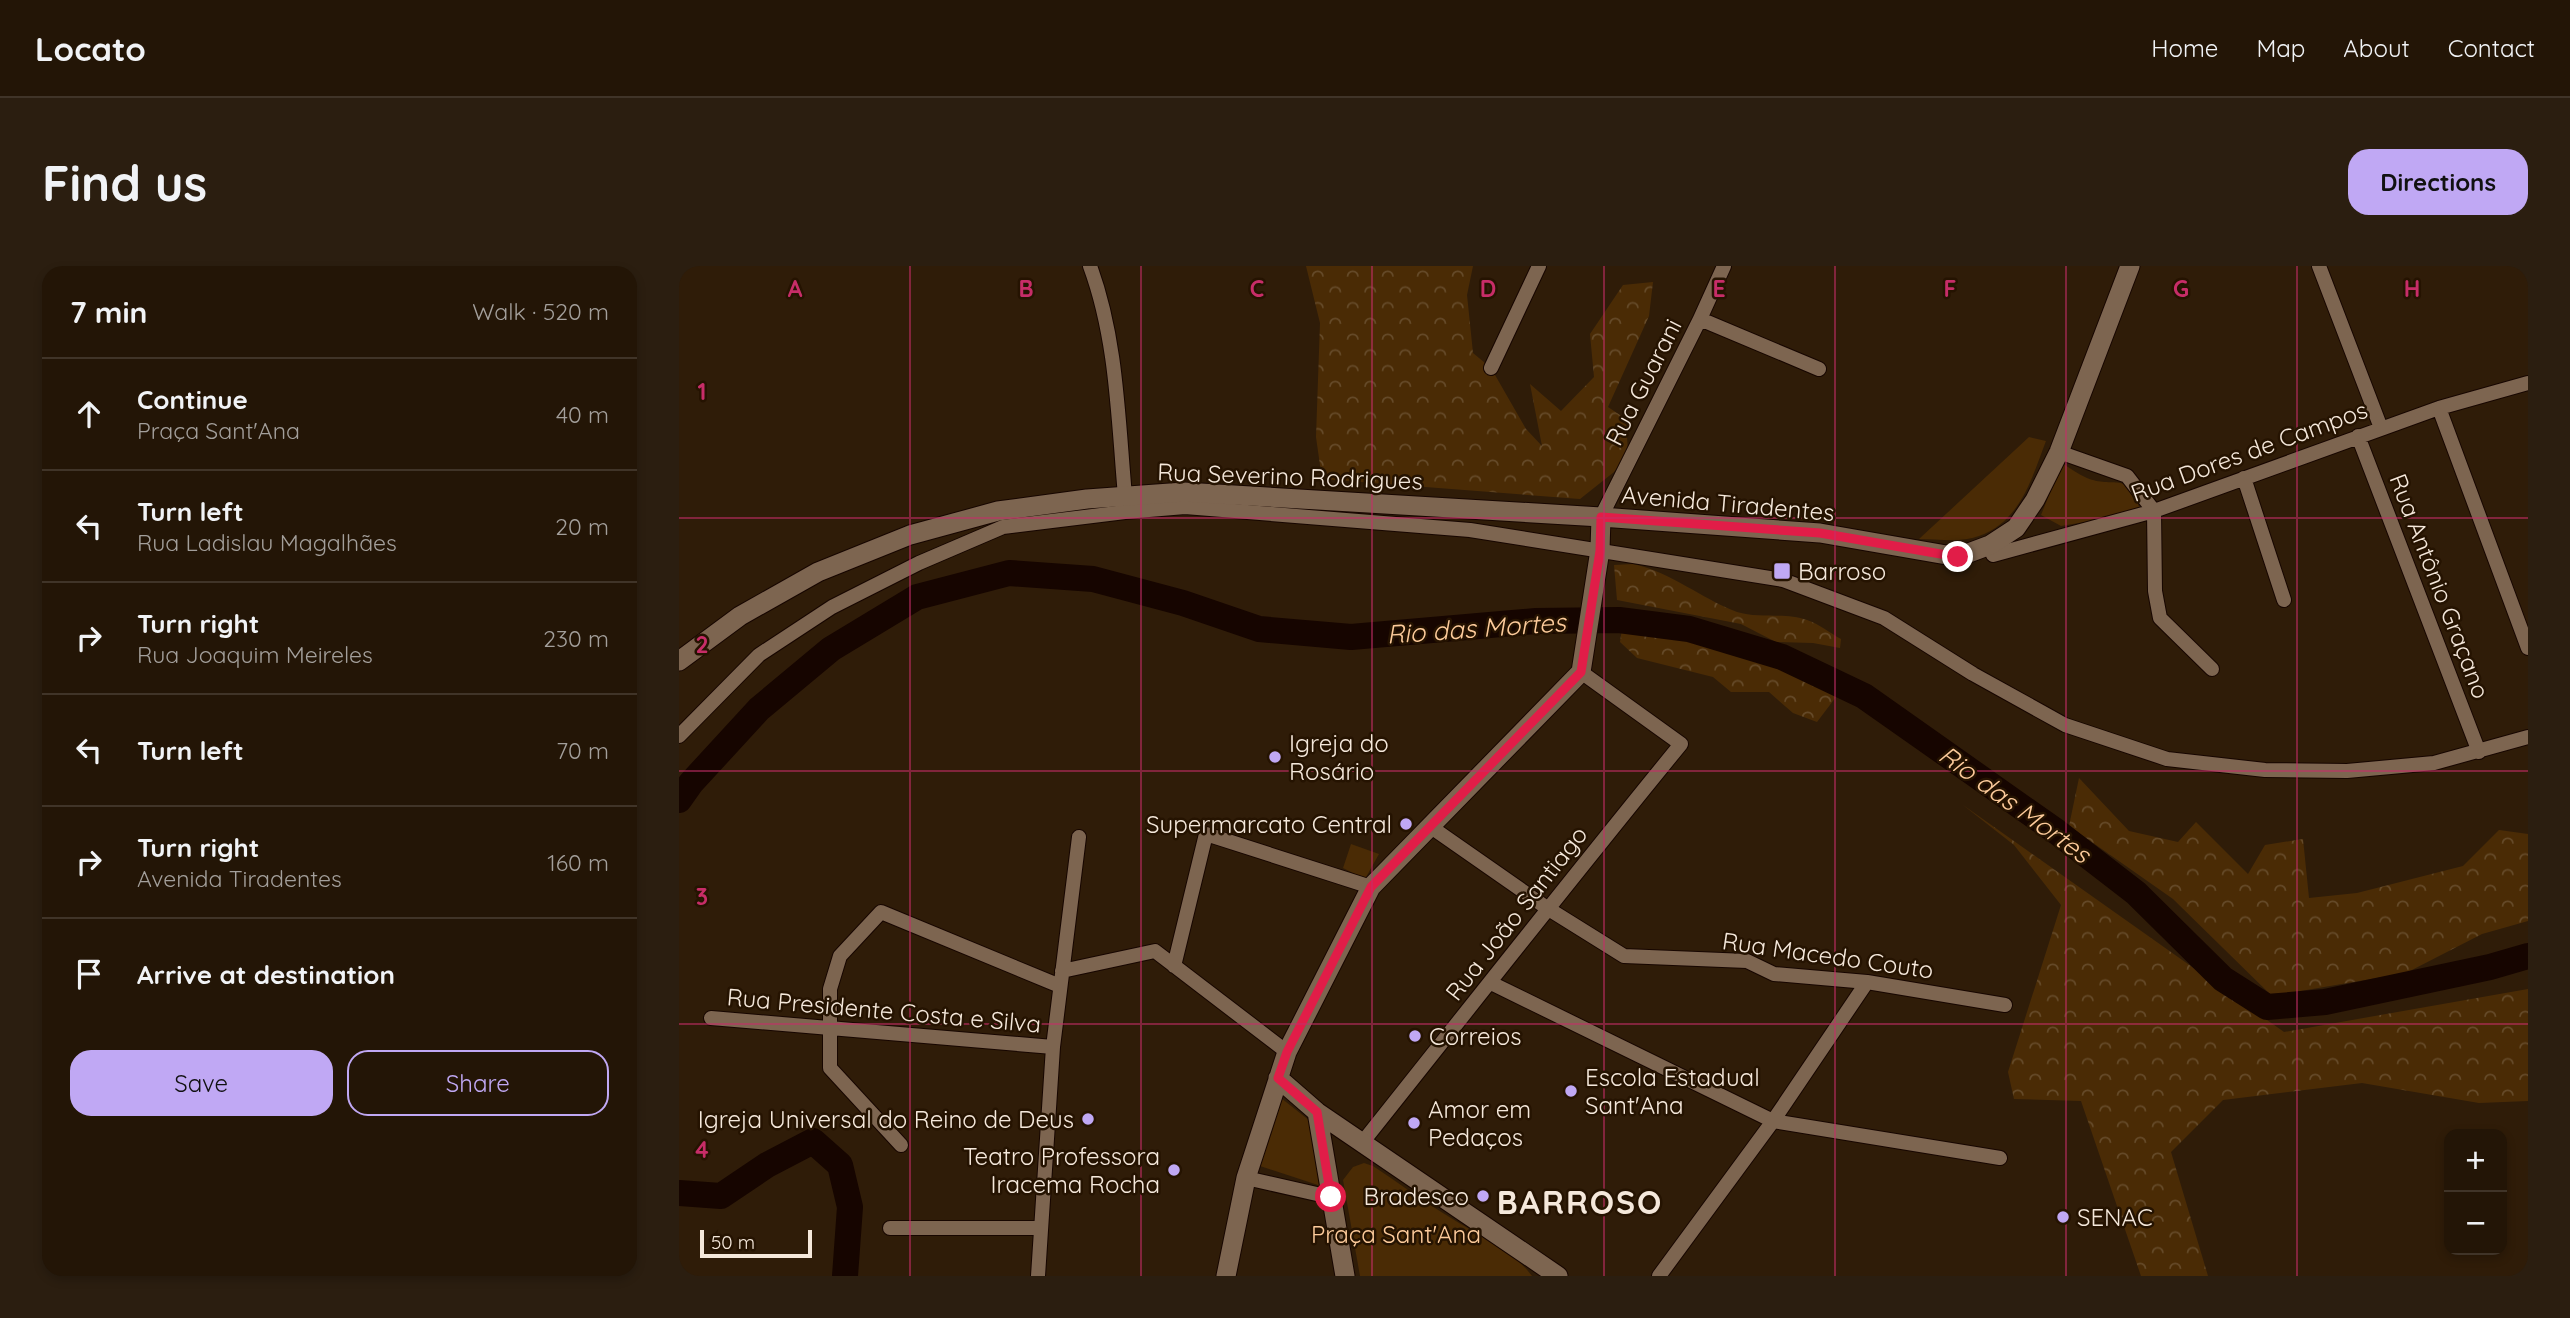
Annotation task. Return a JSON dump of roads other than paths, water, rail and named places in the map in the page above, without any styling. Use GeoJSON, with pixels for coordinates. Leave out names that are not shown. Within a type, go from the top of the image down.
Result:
{"type":"FeatureCollection","features":[{"type":"Feature","properties":{"kind":"street"},"geometry":{"type":"LineString","coordinates":[[1090,266],[1113,358],[1125,496]]}},
{"type":"Feature","properties":{"kind":"street"},"geometry":{"type":"LineString","coordinates":[[1491,368],[1539,266]]}},
{"type":"Feature","properties":{"kind":"street","name":"Rua Guarani"},"geometry":{"type":"LineString","coordinates":[[1601,517],[1724,266]]}},
{"type":"Feature","properties":{"kind":"street","name":"Avenida Tiradentes"},"geometry":{"type":"LineString","coordinates":[[1601,517],[1820,533],[1958,557],[1990,545],[2017,528],[2035,500],[2059,452],[2130,266]]}},
{"type":"Feature","properties":{"kind":"street"},"geometry":{"type":"LineString","coordinates":[[2319,266],[2381,428]]}},
{"type":"Feature","properties":{"kind":"street"},"geometry":{"type":"LineString","coordinates":[[1700,319],[1819,369]]}},
{"type":"Feature","properties":{"kind":"street","name":"Rua Dores de Campos"},"geometry":{"type":"LineString","coordinates":[[1990,545],[1993,555],[2154,512],[2381,428],[2439,408],[2528,383]]}},
{"type":"Feature","properties":{"kind":"street"},"geometry":{"type":"LineString","coordinates":[[2439,408],[2528,648]]}},
{"type":"Feature","properties":{"kind":"street","name":"Rua Antônio Graçano"},"geometry":{"type":"LineString","coordinates":[[2358,436],[2479,752]]}},
{"type":"Feature","properties":{"kind":"street"},"geometry":{"type":"LineString","coordinates":[[2059,452],[2127,475],[2154,512],[2155,591],[2160,618],[2212,669]]}},
{"type":"Feature","properties":{"kind":"street"},"geometry":{"type":"LineString","coordinates":[[2244,478],[2284,600]]}},
{"type":"Feature","properties":{"kind":"street","name":"Rua Severino Rodrigues"},"geometry":{"type":"LineString","coordinates":[[679,661],[740,616],[818,572],[909,535],[998,510],[1087,499],[1184,492],[1601,517]]}},
{"type":"Feature","properties":{"kind":"street"},"geometry":{"type":"LineString","coordinates":[[679,736],[759,655],[821,614],[919,563],[1003,527],[1185,507],[1470,530],[1783,580],[1884,618],[1973,674],[2065,725],[2167,758],[2265,770],[2347,771],[2434,763],[2479,752],[2525,736]]}},
{"type":"Feature","properties":{"kind":"street"},"geometry":{"type":"LineString","coordinates":[[1226,1276],[1246,1178],[1287,1052],[1371,887],[1581,672],[1600,551],[1601,517]]}},
{"type":"Feature","properties":{"kind":"street","name":"Rua João Santiago"},"geometry":{"type":"LineString","coordinates":[[1362,1143],[1491,983],[1547,908],[1681,744],[1581,672]]}},
{"type":"Feature","properties":{"kind":"street","name":"Rua Macedo Couto"},"geometry":{"type":"LineString","coordinates":[[1431,827],[1547,908],[1624,957],[1747,961],[1773,974],[1867,982],[2005,1005]]}},
{"type":"Feature","properties":{"kind":"street"},"geometry":{"type":"LineString","coordinates":[[1174,966],[1206,834],[1371,887]]}},
{"type":"Feature","properties":{"kind":"street"},"geometry":{"type":"LineString","coordinates":[[1038,1276],[1053,1047],[1079,837]]}},
{"type":"Feature","properties":{"kind":"street"},"geometry":{"type":"LineString","coordinates":[[901,1145],[829,1068],[830,989],[840,956],[881,912],[1061,978],[1155,951],[1287,1052]]}},
{"type":"Feature","properties":{"kind":"street"},"geometry":{"type":"LineString","coordinates":[[1659,1276],[1773,1121],[1867,982]]}},
{"type":"Feature","properties":{"kind":"street"},"geometry":{"type":"LineString","coordinates":[[1491,983],[1773,1121],[2000,1158]]}},
{"type":"Feature","properties":{"kind":"street","name":"Rua Presidente Costa e Silva"},"geometry":{"type":"LineString","coordinates":[[711,1018],[1053,1047]]}},
{"type":"Feature","properties":{"kind":"street"},"geometry":{"type":"LineString","coordinates":[[1278,1078],[1317,1112],[1534,1268],[1558,1276]]}},
{"type":"Feature","properties":{"kind":"street"},"geometry":{"type":"LineString","coordinates":[[1317,1112],[1345,1276]]}},
{"type":"Feature","properties":{"kind":"street"},"geometry":{"type":"LineString","coordinates":[[1246,1178],[1331,1197]]}},
{"type":"Feature","properties":{"kind":"street"},"geometry":{"type":"LineString","coordinates":[[890,1228],[1041,1228]]}},
{"type":"Feature","properties":{"kind":"waterway","name":"Rio das Mortes"},"geometry":{"type":"LineString","coordinates":[[679,800],[691,783],[759,709],[831,649],[917,597],[1009,573],[1093,579],[1183,603],[1259,629],[1351,637],[1536,621],[1619,620],[1689,629],[1782,657],[1864,696],[2057,832],[2136,893],[2223,979],[2267,1007],[2325,1002],[2490,967],[2528,956]]}},
{"type":"Feature","properties":{"kind":"waterway","name":"Rio das Mortes"},"geometry":{"type":"LineString","coordinates":[[679,1193],[721,1196],[767,1165],[813,1141],[840,1165],[850,1207],[845,1276]]}},
{"type":"Feature","properties":{"kind":"place","name":"Barroso"},"geometry":{"type":"Point","coordinates":[1782,571]}},
{"type":"Feature","properties":{"kind":"place","name":"Igreja do Rosário"},"geometry":{"type":"Point","coordinates":[1275,757]}},
{"type":"Feature","properties":{"kind":"place","name":"Supermarcato Central"},"geometry":{"type":"Point","coordinates":[1406,824]}},
{"type":"Feature","properties":{"kind":"place","name":"Correios"},"geometry":{"type":"Point","coordinates":[1415,1036]}},
{"type":"Feature","properties":{"kind":"place","name":"Escola Estadual Sant'Ana"},"geometry":{"type":"Point","coordinates":[1571,1091]}},
{"type":"Feature","properties":{"kind":"place","name":"Igreja Universal do Reino de Deus"},"geometry":{"type":"Point","coordinates":[1088,1119]}},
{"type":"Feature","properties":{"kind":"place","name":"Amor em Pedaços"},"geometry":{"type":"Point","coordinates":[1414,1123]}},
{"type":"Feature","properties":{"kind":"place","name":"Teatro Professora Iracema Rocha"},"geometry":{"type":"Point","coordinates":[1174,1170]}},
{"type":"Feature","properties":{"kind":"place","name":"Bradesco"},"geometry":{"type":"Point","coordinates":[1483,1196]}},
{"type":"Feature","properties":{"kind":"place","name":"SENAC"},"geometry":{"type":"Point","coordinates":[2063,1217]}},
{"type":"Feature","properties":{"kind":"district","name":"BARROSO"},"geometry":{"type":"Point","coordinates":[1580,1202]}},
{"type":"Feature","properties":{"kind":"park label","name":"Praça Sant'Ana"},"geometry":{"type":"Point","coordinates":[1396,1234]}}]}
